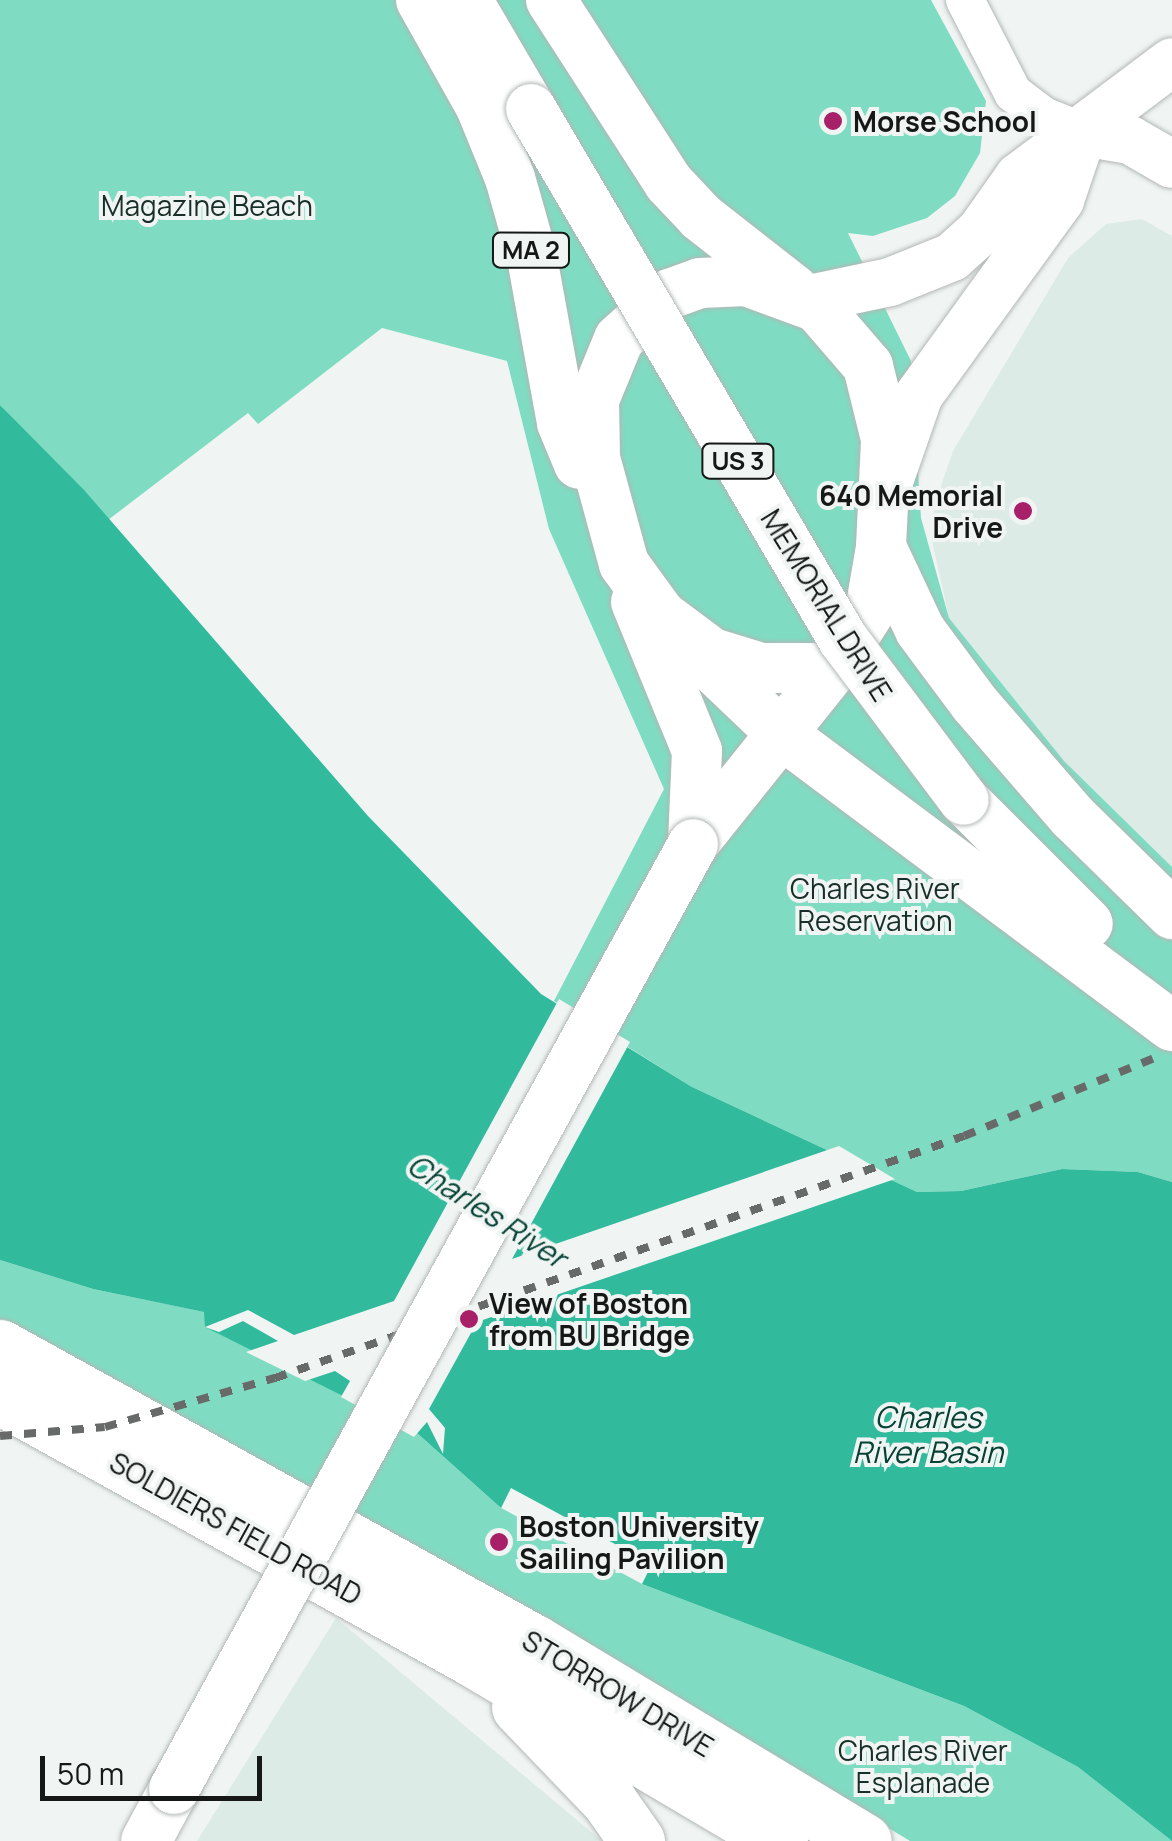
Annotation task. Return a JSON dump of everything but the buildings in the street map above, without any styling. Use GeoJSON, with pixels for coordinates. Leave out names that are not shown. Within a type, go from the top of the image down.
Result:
{"type":"FeatureCollection","features":[{"type":"Feature","properties":{"kind":"highway","name":"MA 2"},"geometry":{"type":"LineString","coordinates":[[421,0],[481,107],[510,178],[531,252],[562,423],[607,511],[624,564],[695,740],[700,780],[693,844]]}},
{"type":"Feature","properties":{"kind":"highway","name":"MEMORIAL DRIVE"},"geometry":{"type":"LineString","coordinates":[[467,0],[545,102],[976,789],[1049,888],[1172,995]]}},
{"type":"Feature","properties":{"kind":"highway","name":"MEMORIAL DRIVE"},"geometry":{"type":"LineString","coordinates":[[505,0],[545,102]]}},
{"type":"Feature","properties":{"kind":"highway","name":"MA 2"},"geometry":{"type":"LineString","coordinates":[[146,1841],[693,844],[834,668],[872,606],[886,488],[885,423],[874,377],[841,328],[700,217],[669,183],[551,0]]}},
{"type":"Feature","properties":{"kind":"highway"},"geometry":{"type":"LineString","coordinates":[[607,511],[593,440],[594,400],[609,355],[631,324],[661,298],[700,283],[755,282],[805,300]]}},
{"type":"Feature","properties":{"kind":"highway"},"geometry":{"type":"LineString","coordinates":[[881,547],[920,630],[982,713],[1073,817],[1172,914]]}},
{"type":"Feature","properties":{"kind":"highway"},"geometry":{"type":"LineString","coordinates":[[624,564],[661,615],[783,734],[1172,1026]]}},
{"type":"Feature","properties":{"kind":"highway"},"geometry":{"type":"LineString","coordinates":[[661,615],[701,647],[738,663],[834,668]]}},
{"type":"Feature","properties":{"kind":"highway","name":"MEMORIAL DRIVE"},"geometry":{"type":"LineString","coordinates":[[976,789],[1172,950]]}},
{"type":"Feature","properties":{"kind":"highway","name":"SOLDIERS FIELD ROAD"},"geometry":{"type":"LineString","coordinates":[[0,1348],[370,1550]]}},
{"type":"Feature","properties":{"kind":"highway","name":"SOLDIERS FIELD ROAD"},"geometry":{"type":"LineString","coordinates":[[0,1398],[472,1658]]}},
{"type":"Feature","properties":{"kind":"highway","name":"STORROW DRIVE"},"geometry":{"type":"LineString","coordinates":[[370,1550],[864,1841]]}},
{"type":"Feature","properties":{"kind":"highway"},"geometry":{"type":"LineString","coordinates":[[472,1658],[634,1833]]}},
{"type":"Feature","properties":{"kind":"highway","name":"STORROW DRIVE"},"geometry":{"type":"LineString","coordinates":[[472,1658],[780,1841]]}},
{"type":"Feature","properties":{"kind":"main road"},"geometry":{"type":"LineString","coordinates":[[805,300],[890,282],[952,257],[980,232],[1019,178],[1172,62]]}},
{"type":"Feature","properties":{"kind":"main road"},"geometry":{"type":"LineString","coordinates":[[1082,132],[1130,140],[1172,164]]}},
{"type":"Feature","properties":{"kind":"main road"},"geometry":{"type":"LineString","coordinates":[[886,488],[923,388],[1060,200],[1082,132]]}},
{"type":"Feature","properties":{"kind":"street"},"geometry":{"type":"LineString","coordinates":[[965,0],[1013,93],[1043,116],[1082,132]]}},
{"type":"Feature","properties":{"kind":"shaded area","name":"640 Memorial Drive"},"geometry":{"type":"Polygon","coordinates":[[[1142,219],[1172,236],[1172,875],[1064,761],[949,618],[932,541],[934,506],[953,451],[1068,258],[1106,224],[1142,219]]]}},
{"type":"Feature","properties":{"kind":"shaded area"},"geometry":{"type":"Polygon","coordinates":[[[336,1618],[602,1841],[197,1841],[336,1618]]]}},
{"type":"Feature","properties":{"kind":"green space","name":"Charles River Reservation"},"geometry":{"type":"Polygon","coordinates":[[[0,0],[931,0],[986,101],[980,153],[955,196],[927,218],[873,236],[848,233],[911,361],[921,518],[949,618],[1064,761],[1172,867],[1172,1182],[1138,1172],[1062,1169],[961,1191],[917,1192],[692,1087],[554,1001],[664,789],[549,529],[507,361],[382,328],[258,424],[248,413],[108,520],[0,405],[0,0]]]}},
{"type":"Feature","properties":{"kind":"green space","name":"Charles River Esplanade"},"geometry":{"type":"Polygon","coordinates":[[[0,1260],[93,1289],[205,1312],[219,1332],[417,1433],[501,1508],[642,1584],[964,1706],[1078,1767],[1172,1841],[910,1841],[663,1692],[0,1413],[0,1260]]]}},
{"type":"Feature","properties":{"kind":"water"},"geometry":{"type":"Polygon","coordinates":[[[0,405],[84,490],[368,816],[541,994],[692,1087],[917,1192],[961,1191],[1062,1169],[1138,1172],[1172,1182],[1172,1841],[1078,1767],[964,1706],[642,1584],[501,1508],[417,1433],[205,1327],[204,1312],[93,1289],[0,1260],[0,405]]]}},
{"type":"Feature","properties":{"kind":"pier"},"geometry":{"type":"Polygon","coordinates":[[[559,999],[630,1042],[512,1259],[839,1146],[895,1179],[477,1322],[429,1409],[445,1428],[443,1454],[427,1422],[414,1437],[341,1397],[350,1381],[335,1371],[305,1381],[246,1352],[278,1341],[243,1321],[219,1332],[205,1327],[248,1310],[294,1335],[394,1301],[559,999]]]}},
{"type":"Feature","properties":{"kind":"pier"},"geometry":{"type":"Polygon","coordinates":[[[511,1488],[652,1564],[642,1584],[501,1508],[511,1488]]]}},
{"type":"Feature","properties":{"kind":"railway"},"geometry":{"type":"LineString","coordinates":[[0,1436],[105,1427],[275,1378],[964,1136],[1159,1056]]}},
{"type":"Feature","properties":{"kind":"place","name":"Morse School"},"geometry":{"type":"Point","coordinates":[833,121]}},
{"type":"Feature","properties":{"kind":"place","name":"640 Memorial Drive"},"geometry":{"type":"Point","coordinates":[1023,511]}},
{"type":"Feature","properties":{"kind":"place","name":"View of Boston from BU Bridge"},"geometry":{"type":"Point","coordinates":[469,1319]}},
{"type":"Feature","properties":{"kind":"place","name":"Boston University Sailing Pavilion"},"geometry":{"type":"Point","coordinates":[499,1542]}},
{"type":"Feature","properties":{"kind":"park label","name":"Magazine Beach"},"geometry":{"type":"Point","coordinates":[207,205]}},
{"type":"Feature","properties":{"kind":"water label","name":"Charles River"},"geometry":{"type":"Point","coordinates":[487,1211]}},
{"type":"Feature","properties":{"kind":"water label","name":"Charles River Basin"},"geometry":{"type":"Point","coordinates":[928,1434]}}]}
